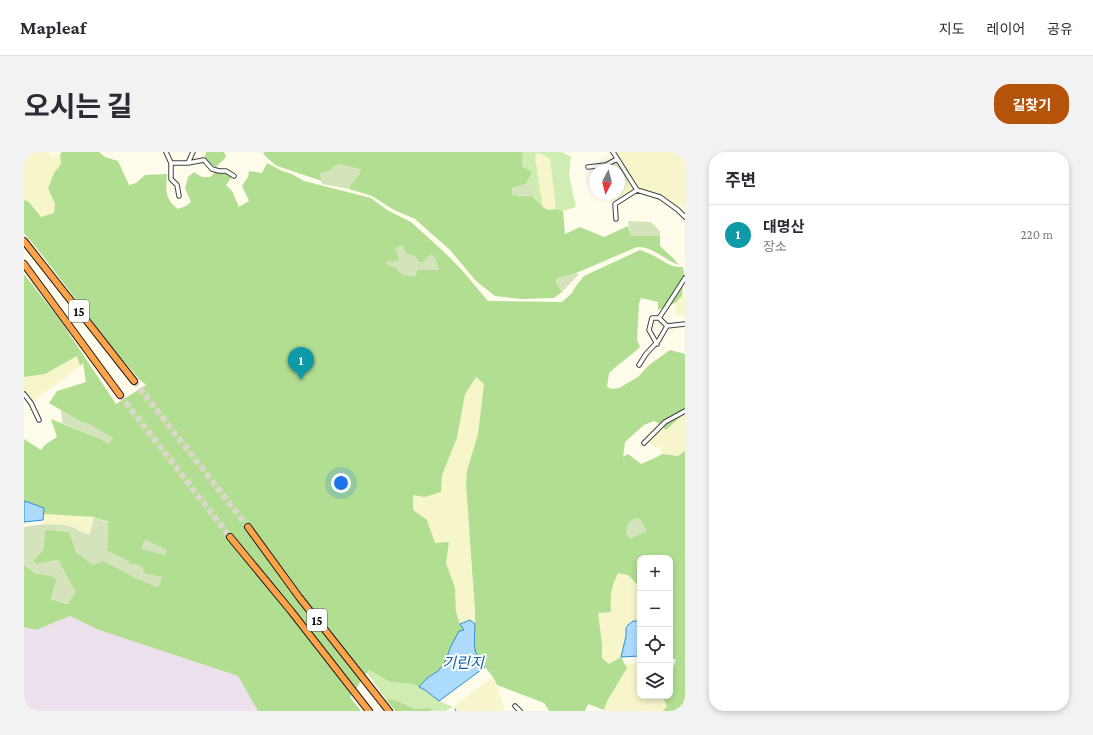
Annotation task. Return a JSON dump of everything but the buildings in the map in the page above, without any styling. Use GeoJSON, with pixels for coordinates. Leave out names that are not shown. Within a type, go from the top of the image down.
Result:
{"type":"FeatureCollection","features":[{"type":"Feature","properties":{"kind":"highway","name":"15"},"geometry":{"type":"LineString","coordinates":[[24,241],[134,381]]}},
{"type":"Feature","properties":{"kind":"highway","name":"15"},"geometry":{"type":"LineString","coordinates":[[24,264],[120,395]]}},
{"type":"Feature","properties":{"kind":"highway","name":"15"},"geometry":{"type":"LineString","coordinates":[[248,527],[299,597],[389,711]]}},
{"type":"Feature","properties":{"kind":"highway","name":"15"},"geometry":{"type":"LineString","coordinates":[[230,537],[291,611],[369,711]]}},
{"type":"Feature","properties":{"kind":"street"},"geometry":{"type":"LineString","coordinates":[[166,152],[171,163],[171,179],[177,185],[179,196]]}},
{"type":"Feature","properties":{"kind":"street"},"geometry":{"type":"LineString","coordinates":[[188,163],[193,152]]}},
{"type":"Feature","properties":{"kind":"street"},"geometry":{"type":"LineString","coordinates":[[613,152],[637,190],[660,197],[685,217]]}},
{"type":"Feature","properties":{"kind":"street"},"geometry":{"type":"LineString","coordinates":[[588,167],[606,165],[617,159]]}},
{"type":"Feature","properties":{"kind":"street"},"geometry":{"type":"LineString","coordinates":[[171,163],[188,163],[204,160],[212,169],[226,171],[234,176]]}},
{"type":"Feature","properties":{"kind":"street"},"geometry":{"type":"LineString","coordinates":[[616,218],[615,204],[637,190]]}},
{"type":"Feature","properties":{"kind":"street"},"geometry":{"type":"LineString","coordinates":[[659,318],[685,278]]}},
{"type":"Feature","properties":{"kind":"street"},"geometry":{"type":"LineString","coordinates":[[657,344],[649,330],[652,318],[659,318],[667,326]]}},
{"type":"Feature","properties":{"kind":"street"},"geometry":{"type":"LineString","coordinates":[[667,326],[685,324]]}},
{"type":"Feature","properties":{"kind":"street"},"geometry":{"type":"LineString","coordinates":[[639,365],[646,354],[657,344],[667,326]]}},
{"type":"Feature","properties":{"kind":"street"},"geometry":{"type":"LineString","coordinates":[[24,394],[31,403],[39,420]]}},
{"type":"Feature","properties":{"kind":"street"},"geometry":{"type":"LineString","coordinates":[[644,443],[665,422],[685,411]]}},
{"type":"Feature","properties":{"kind":"street"},"geometry":{"type":"LineString","coordinates":[[515,706],[520,711]]}},
{"type":"Feature","properties":{"kind":"shaded area"},"geometry":{"type":"Polygon","coordinates":[[[24,152],[48,152],[52,156],[60,154],[61,164],[54,173],[48,188],[55,204],[54,213],[41,217],[30,202],[24,200],[24,152]]]}},
{"type":"Feature","properties":{"kind":"shaded area"},"geometry":{"type":"Polygon","coordinates":[[[616,152],[685,152],[685,210],[659,193],[639,189],[625,166],[625,164],[623,164],[616,152]]]}},
{"type":"Feature","properties":{"kind":"shaded area"},"geometry":{"type":"Polygon","coordinates":[[[537,153],[550,159],[556,209],[548,210],[543,208],[535,157],[537,153]]]}},
{"type":"Feature","properties":{"kind":"shaded area"},"geometry":{"type":"Polygon","coordinates":[[[625,176],[634,190],[625,195],[625,176]]]}},
{"type":"Feature","properties":{"kind":"shaded area"},"geometry":{"type":"Polygon","coordinates":[[[685,293],[685,315],[676,315],[675,303],[685,293]]]}},
{"type":"Feature","properties":{"kind":"shaded area"},"geometry":{"type":"Polygon","coordinates":[[[77,356],[80,366],[32,401],[24,390],[24,377],[45,374],[77,356]]]}},
{"type":"Feature","properties":{"kind":"shaded area"},"geometry":{"type":"Polygon","coordinates":[[[476,376],[484,384],[478,434],[467,471],[466,483],[475,624],[469,620],[460,624],[456,612],[455,588],[446,563],[449,543],[435,543],[427,520],[413,510],[413,495],[441,492],[442,475],[457,438],[465,394],[476,376]]]}},
{"type":"Feature","properties":{"kind":"shaded area"},"geometry":{"type":"Polygon","coordinates":[[[685,414],[685,451],[678,456],[662,454],[660,447],[651,445],[649,440],[663,426],[685,414]]]}},
{"type":"Feature","properties":{"kind":"shaded area"},"geometry":{"type":"Polygon","coordinates":[[[44,514],[94,517],[90,534],[82,533],[70,526],[43,524],[44,514]]]}},
{"type":"Feature","properties":{"kind":"shaded area"},"geometry":{"type":"Polygon","coordinates":[[[618,573],[628,575],[637,585],[637,621],[633,621],[626,628],[626,636],[621,657],[609,664],[602,658],[602,643],[598,613],[611,612],[610,597],[614,580],[618,573]]]}},
{"type":"Feature","properties":{"kind":"shaded area"},"geometry":{"type":"Polygon","coordinates":[[[70,616],[99,630],[238,676],[258,711],[24,711],[24,627],[36,630],[70,616]]]}},
{"type":"Feature","properties":{"kind":"shaded area"},"geometry":{"type":"Polygon","coordinates":[[[637,663],[637,699],[664,699],[667,706],[663,711],[603,711],[626,668],[624,664],[637,663]]]}},
{"type":"Feature","properties":{"kind":"shaded area"},"geometry":{"type":"Polygon","coordinates":[[[493,677],[504,706],[503,711],[458,711],[453,707],[493,677]]]}},
{"type":"Feature","properties":{"kind":"green space"},"geometry":{"type":"Polygon","coordinates":[[[62,152],[99,152],[105,157],[118,161],[129,185],[136,183],[145,175],[167,174],[166,189],[168,197],[173,205],[178,209],[191,202],[185,188],[188,177],[194,172],[202,177],[210,177],[216,171],[225,172],[232,177],[226,185],[232,191],[239,207],[249,201],[242,186],[248,177],[249,171],[262,173],[267,163],[304,181],[371,198],[387,210],[411,222],[460,268],[488,301],[562,302],[572,293],[584,276],[640,250],[672,266],[683,267],[684,273],[682,296],[675,303],[658,310],[658,302],[641,298],[639,304],[637,340],[640,347],[609,373],[607,387],[612,389],[619,388],[638,377],[649,365],[670,350],[685,354],[685,414],[666,430],[654,421],[644,425],[625,442],[623,457],[628,454],[641,464],[662,454],[678,456],[685,451],[685,711],[663,711],[667,706],[664,699],[673,699],[673,668],[676,660],[673,658],[673,555],[637,555],[637,585],[628,575],[618,573],[612,592],[611,612],[598,613],[602,643],[602,658],[609,664],[621,657],[627,668],[607,701],[604,710],[588,704],[585,711],[549,711],[544,703],[497,685],[485,667],[475,651],[474,644],[475,613],[466,483],[467,471],[478,434],[484,384],[476,377],[465,394],[457,438],[442,475],[441,492],[425,497],[413,495],[413,510],[427,520],[435,543],[449,542],[446,563],[455,588],[456,612],[460,624],[464,630],[451,646],[445,662],[438,671],[427,678],[419,687],[412,684],[390,682],[369,670],[350,697],[361,711],[258,711],[238,676],[99,630],[70,616],[36,630],[24,627],[24,565],[36,573],[51,576],[57,579],[51,599],[67,604],[58,560],[37,564],[32,561],[43,550],[45,529],[69,532],[77,553],[104,561],[136,578],[158,587],[162,577],[145,574],[140,566],[130,564],[126,560],[107,551],[108,522],[94,517],[44,514],[44,508],[29,502],[24,502],[24,439],[41,450],[46,444],[57,437],[51,419],[103,440],[109,444],[91,425],[81,422],[49,403],[57,391],[86,382],[83,363],[80,366],[77,356],[45,374],[24,377],[24,274],[60,320],[116,404],[146,385],[111,346],[24,233],[24,200],[29,202],[41,217],[54,213],[55,204],[48,188],[54,173],[61,164],[60,154],[62,152]]]}},
{"type":"Feature","properties":{"kind":"green space"},"geometry":{"type":"Polygon","coordinates":[[[206,152],[224,152],[226,157],[216,167],[211,165],[205,158],[206,152]]]}},
{"type":"Feature","properties":{"kind":"green space"},"geometry":{"type":"Polygon","coordinates":[[[263,152],[523,152],[522,166],[532,172],[526,184],[512,188],[518,196],[532,196],[548,210],[556,209],[563,211],[565,234],[580,227],[604,237],[628,226],[630,234],[634,236],[660,236],[660,246],[679,265],[649,249],[637,247],[574,274],[558,278],[556,282],[562,292],[554,298],[522,299],[495,296],[476,281],[450,250],[415,219],[394,210],[372,196],[349,189],[360,173],[338,164],[329,171],[320,174],[322,181],[277,166],[266,157],[263,152]]]}},
{"type":"Feature","properties":{"kind":"green space"},"geometry":{"type":"Polygon","coordinates":[[[523,152],[562,152],[571,157],[569,175],[576,207],[563,211],[556,209],[550,159],[537,153],[535,157],[543,208],[532,196],[532,185],[526,184],[532,172],[522,166],[523,152]]]}},
{"type":"Feature","properties":{"kind":"green space"},"geometry":{"type":"Polygon","coordinates":[[[338,164],[361,169],[349,189],[322,184],[320,174],[329,171],[338,164]]]}},
{"type":"Feature","properties":{"kind":"green space"},"geometry":{"type":"Polygon","coordinates":[[[526,184],[532,185],[532,196],[512,195],[512,188],[526,184]]]}},
{"type":"Feature","properties":{"kind":"green space"},"geometry":{"type":"Polygon","coordinates":[[[628,221],[651,222],[660,231],[660,236],[630,235],[628,221]]]}},
{"type":"Feature","properties":{"kind":"green space"},"geometry":{"type":"Polygon","coordinates":[[[402,245],[407,254],[415,256],[419,262],[424,262],[426,258],[432,254],[436,260],[439,270],[418,270],[415,277],[403,275],[395,268],[386,264],[387,260],[394,262],[399,260],[395,248],[402,245]]]}},
{"type":"Feature","properties":{"kind":"green space"},"geometry":{"type":"Polygon","coordinates":[[[579,274],[562,292],[556,282],[558,278],[579,274]]]}},
{"type":"Feature","properties":{"kind":"green space"},"geometry":{"type":"Polygon","coordinates":[[[61,410],[113,438],[109,444],[103,440],[62,423],[61,410]]]}},
{"type":"Feature","properties":{"kind":"green space"},"geometry":{"type":"Polygon","coordinates":[[[94,517],[108,523],[107,551],[126,560],[130,564],[140,566],[145,574],[162,577],[158,587],[136,578],[104,561],[93,565],[77,553],[69,532],[46,529],[43,550],[32,561],[37,564],[58,560],[76,592],[68,604],[51,599],[57,579],[37,573],[24,565],[24,527],[58,524],[72,527],[83,533],[90,534],[94,517]]]}},
{"type":"Feature","properties":{"kind":"green space"},"geometry":{"type":"Polygon","coordinates":[[[635,518],[640,519],[647,531],[630,539],[626,533],[628,523],[635,518]]]}},
{"type":"Feature","properties":{"kind":"green space"},"geometry":{"type":"Polygon","coordinates":[[[145,539],[167,550],[165,555],[141,549],[145,539]]]}},
{"type":"Feature","properties":{"kind":"green space"},"geometry":{"type":"Polygon","coordinates":[[[369,670],[390,682],[412,684],[425,690],[439,701],[453,707],[445,711],[432,711],[430,708],[415,709],[395,700],[386,699],[367,673],[369,670]]]}},
{"type":"Feature","properties":{"kind":"green space"},"geometry":{"type":"Polygon","coordinates":[[[386,699],[395,700],[415,709],[430,708],[432,711],[395,711],[386,699]]]}},
{"type":"Feature","properties":{"kind":"water"},"geometry":{"type":"Polygon","coordinates":[[[25,501],[44,508],[43,520],[24,522],[25,501]]]}},
{"type":"Feature","properties":{"kind":"water","name":"기린지"},"geometry":{"type":"Polygon","coordinates":[[[470,620],[475,624],[475,650],[485,667],[439,701],[419,687],[427,678],[438,671],[445,662],[459,631],[464,630],[460,624],[470,620]]]}},
{"type":"Feature","properties":{"kind":"water"},"geometry":{"type":"Polygon","coordinates":[[[633,621],[637,621],[637,656],[621,657],[626,636],[626,628],[633,621]]]}},
{"type":"Feature","properties":{"kind":"tunnel"},"geometry":{"type":"LineString","coordinates":[[134,381],[248,527]]}},
{"type":"Feature","properties":{"kind":"tunnel"},"geometry":{"type":"LineString","coordinates":[[120,395],[230,537]]}},
{"type":"Feature","properties":{"kind":"place","name":"대명산"},"geometry":{"type":"Point","coordinates":[301,380]}}]}
